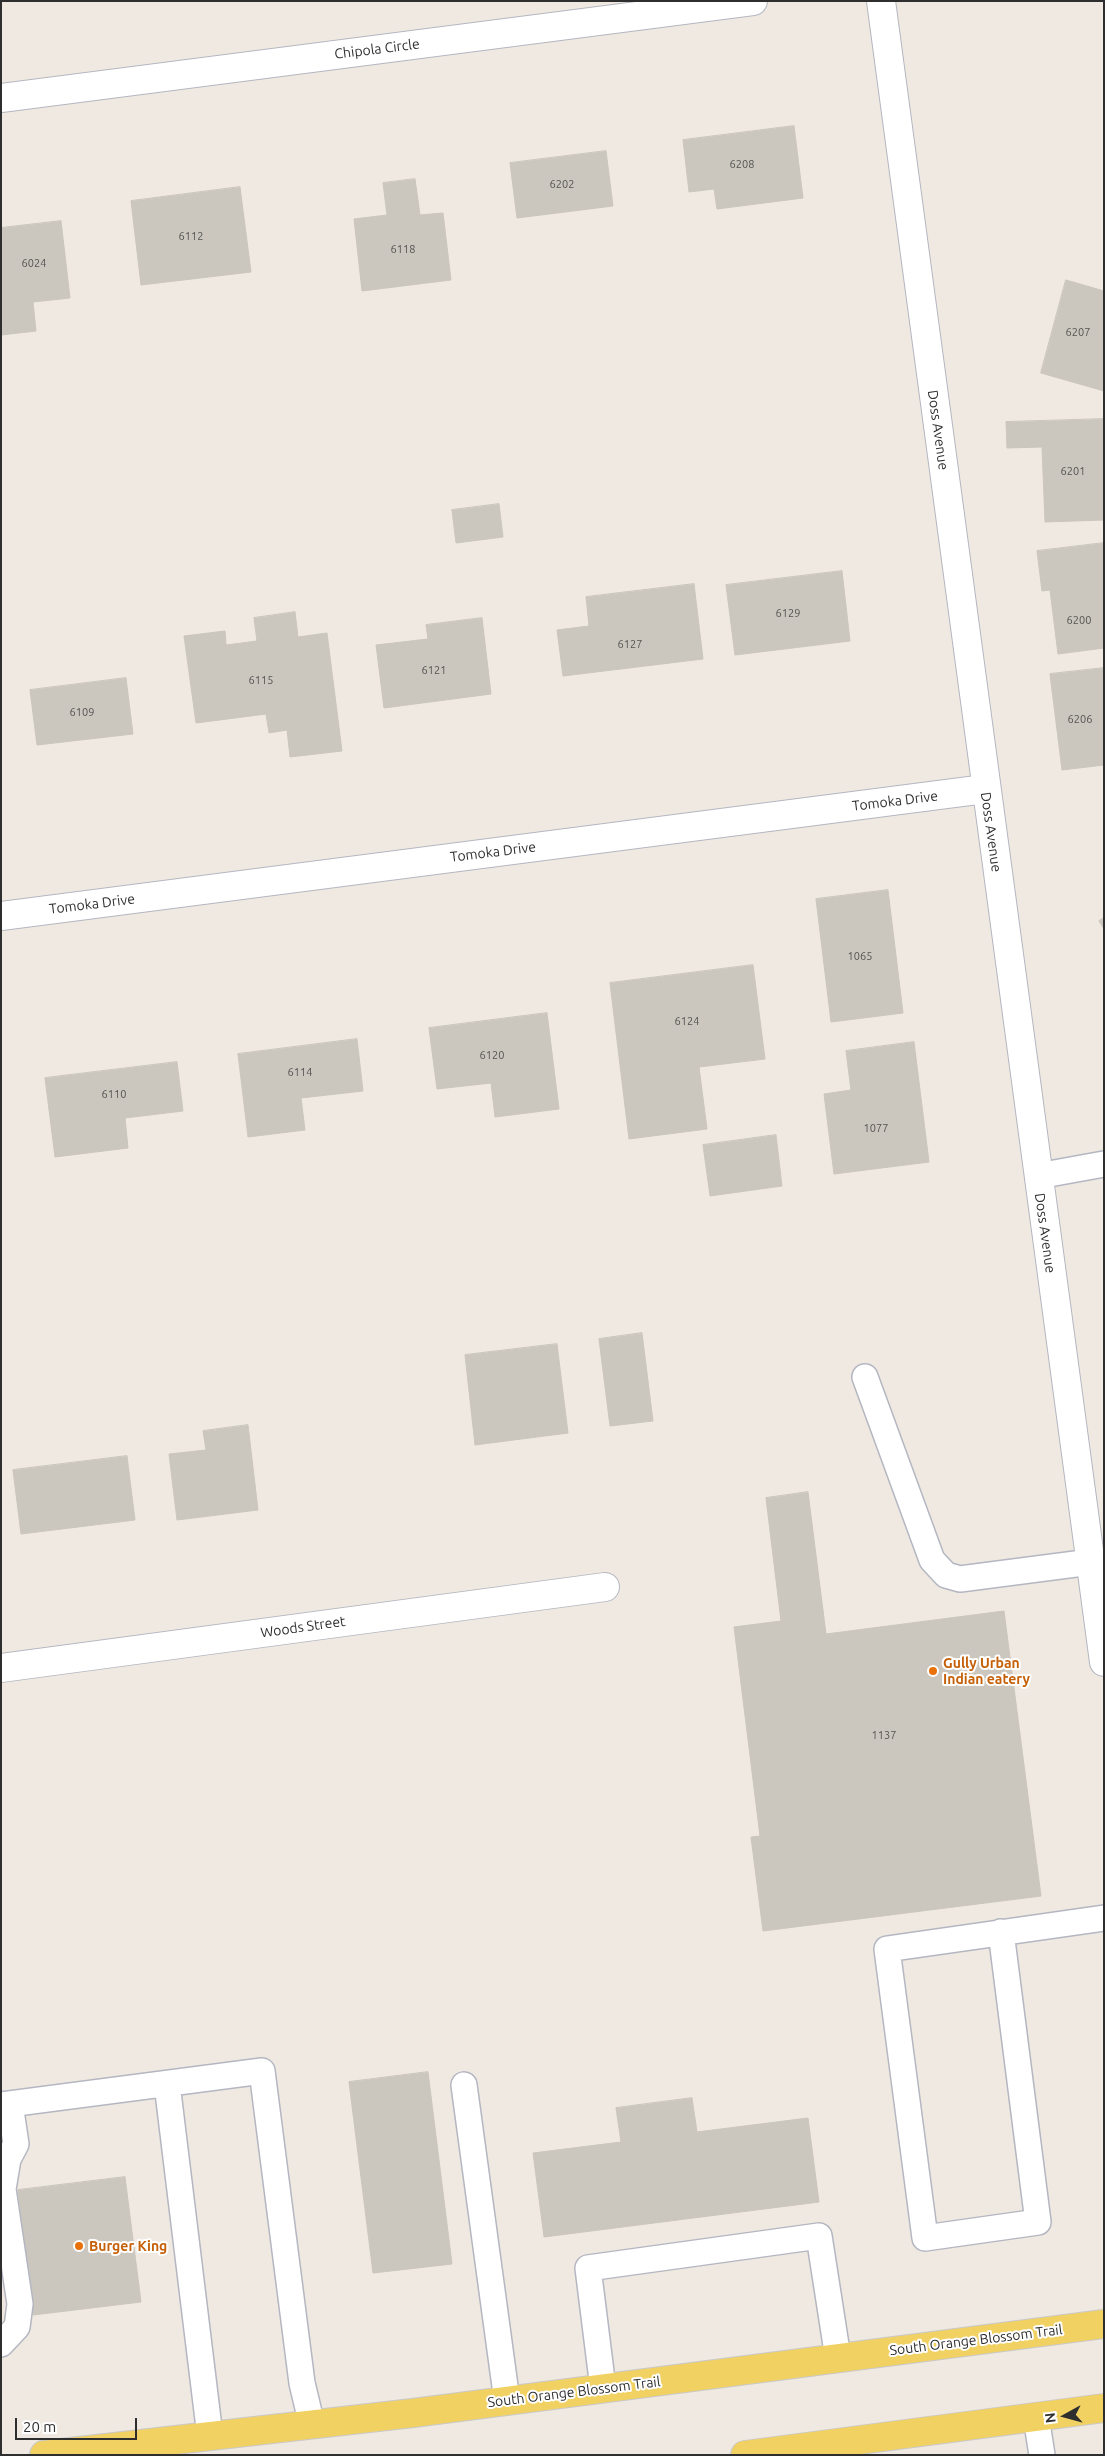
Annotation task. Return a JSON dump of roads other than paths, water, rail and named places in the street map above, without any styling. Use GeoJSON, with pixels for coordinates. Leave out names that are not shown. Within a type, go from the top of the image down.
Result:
{"type":"FeatureCollection","features":[{"type":"Feature","properties":{"kind":"main road","name":"South Orange Blossom Trail"},"geometry":{"type":"LineString","coordinates":[[44,2455],[507,2401],[1104,2324]]}},
{"type":"Feature","properties":{"kind":"main road"},"geometry":{"type":"LineString","coordinates":[[745,2455],[874,2446],[1036,2417],[1104,2408]]}},
{"type":"Feature","properties":{"kind":"street","name":"Chipola Circle"},"geometry":{"type":"LineString","coordinates":[[1,98],[753,1]]}},
{"type":"Feature","properties":{"kind":"street","name":"Doss Avenue"},"geometry":{"type":"LineString","coordinates":[[881,1],[985,789],[1103,1647]]}},
{"type":"Feature","properties":{"kind":"street","name":"Tomoka Drive"},"geometry":{"type":"LineString","coordinates":[[1,916],[985,789]]}},
{"type":"Feature","properties":{"kind":"street","name":"Woods Street"},"geometry":{"type":"LineString","coordinates":[[1,1668],[605,1587]]}},
{"type":"Feature","properties":{"kind":"lane"},"geometry":{"type":"LineString","coordinates":[[1038,1176],[1104,1164]]}},
{"type":"Feature","properties":{"kind":"lane"},"geometry":{"type":"LineString","coordinates":[[865,1377],[932,1560],[946,1574],[960,1579],[1090,1562]]}},
{"type":"Feature","properties":{"kind":"lane"},"geometry":{"type":"LineString","coordinates":[[1001,1932],[1038,2222],[925,2238],[887,1949],[1001,1932],[1104,1918]]}},
{"type":"Feature","properties":{"kind":"lane"},"geometry":{"type":"LineString","coordinates":[[1,2344],[17,2327],[20,2304],[2,2189],[8,2159],[16,2144],[6,2104],[262,2072],[302,2383],[312,2425]]}},
{"type":"Feature","properties":{"kind":"lane"},"geometry":{"type":"LineString","coordinates":[[167,2084],[210,2436]]}},
{"type":"Feature","properties":{"kind":"lane"},"geometry":{"type":"LineString","coordinates":[[464,2085],[507,2401]]}},
{"type":"Feature","properties":{"kind":"lane"},"geometry":{"type":"LineString","coordinates":[[603,2388],[588,2268],[819,2236],[838,2358]]}},
{"type":"Feature","properties":{"kind":"lane"},"geometry":{"type":"LineString","coordinates":[[1036,2417],[1042,2455]]}},
{"type":"Feature","properties":{"kind":"place","name":"Gully Urban Indian eatery"},"geometry":{"type":"Point","coordinates":[933,1671]}},
{"type":"Feature","properties":{"kind":"place","name":"Burger King"},"geometry":{"type":"Point","coordinates":[79,2246]}}]}
